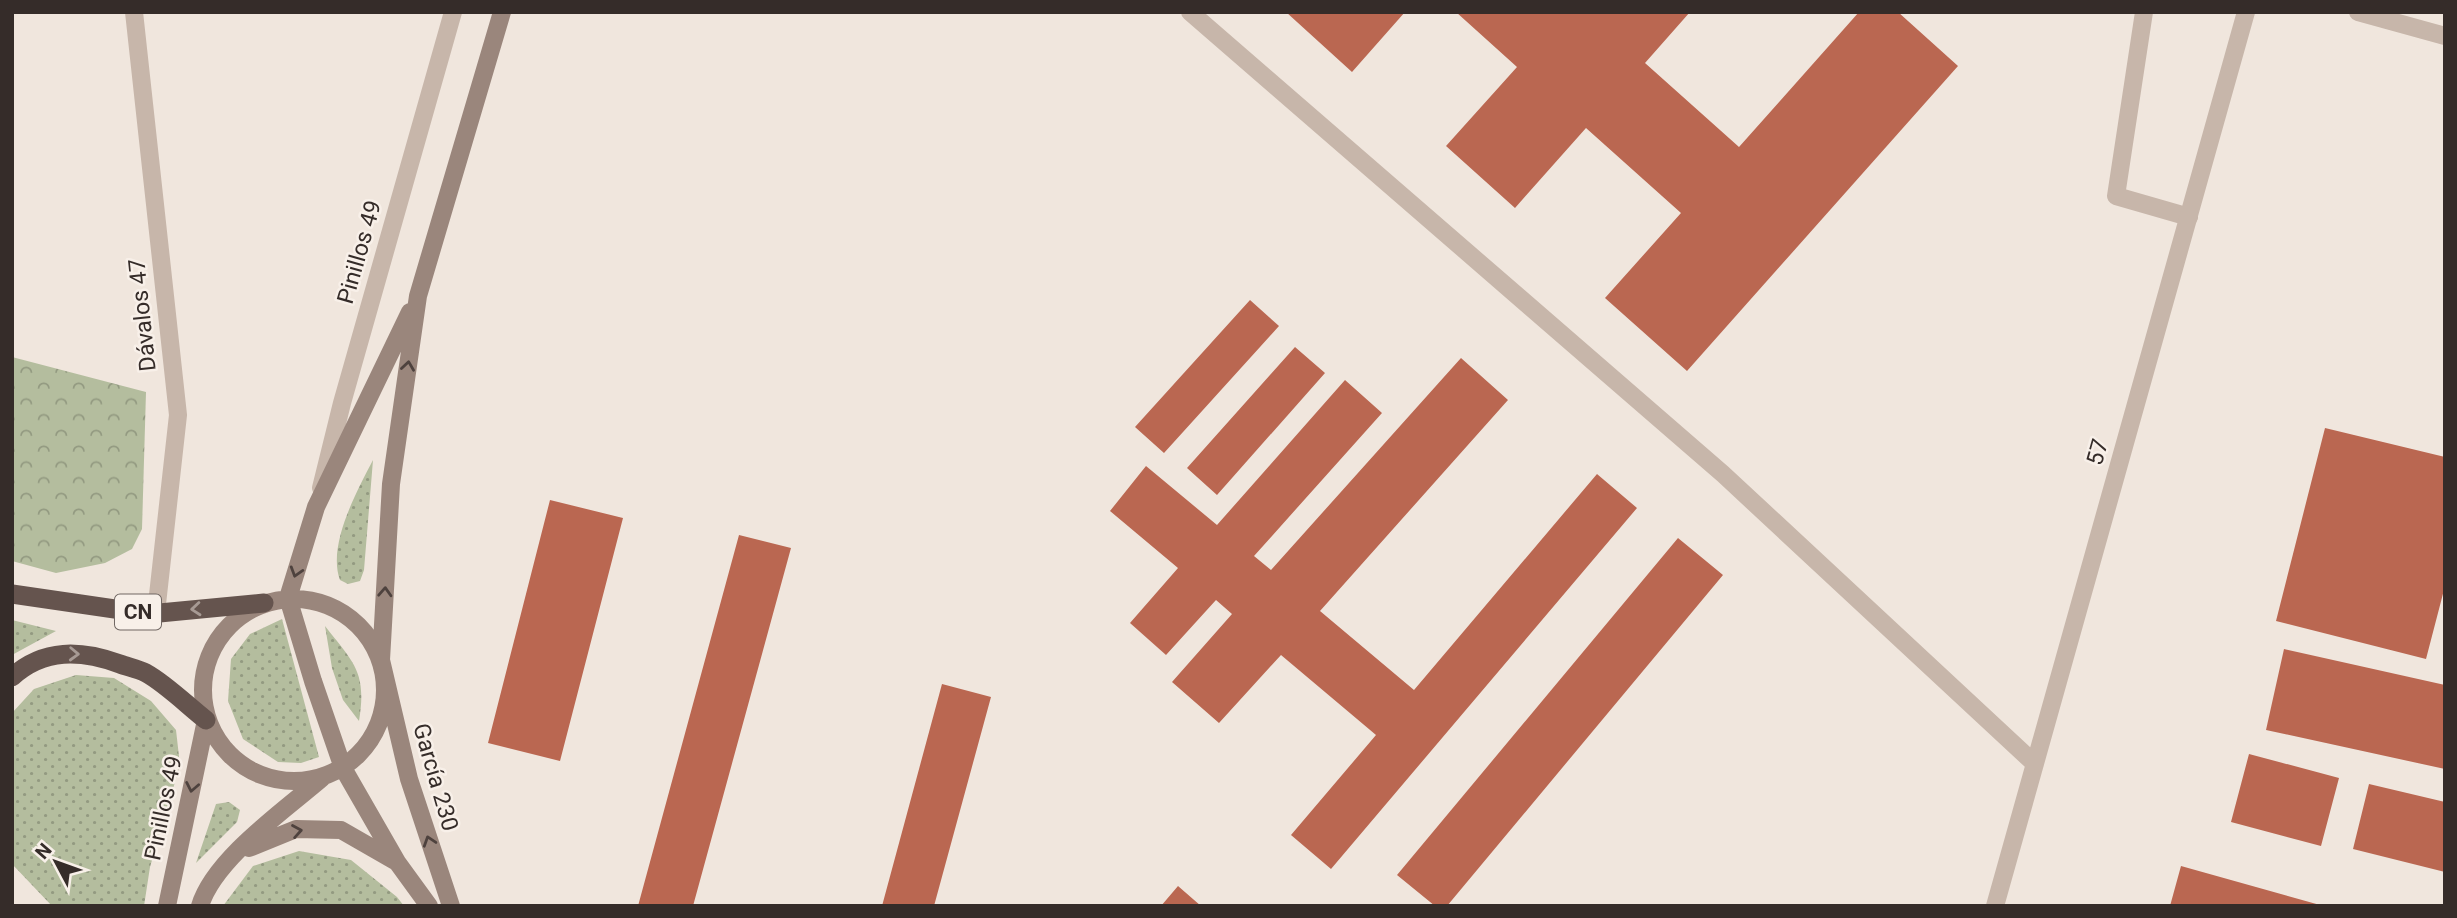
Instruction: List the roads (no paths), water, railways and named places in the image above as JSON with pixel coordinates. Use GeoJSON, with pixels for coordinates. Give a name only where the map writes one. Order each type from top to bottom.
{"type":"FeatureCollection","features":[{"type":"Feature","properties":{"kind":"highway","name":"CN"},"geometry":{"type":"LineString","coordinates":[[12,594],[156,613],[264,603]]}},
{"type":"Feature","properties":{"kind":"highway"},"geometry":{"type":"LineString","coordinates":[[12,677],[21,669],[47,656],[72,653],[99,657],[145,673],[206,720]]}},
{"type":"Feature","properties":{"kind":"main road","name":"Pinillos 49"},"geometry":{"type":"LineString","coordinates":[[381,660],[391,484],[418,296],[502,12]]}},
{"type":"Feature","properties":{"kind":"main road","name":"Pinillos 49"},"geometry":{"type":"LineString","coordinates":[[288,598],[316,507],[418,296]]}},
{"type":"Feature","properties":{"kind":"main road"},"geometry":{"type":"LineString","coordinates":[[288,598],[343,768],[397,862],[429,906]]}},
{"type":"Feature","properties":{"kind":"main road"},"geometry":{"type":"LineString","coordinates":[[200,906],[203,896],[233,855],[324,777],[343,768],[366,747],[381,720],[386,690],[381,660],[367,634],[345,613],[318,601],[288,598],[264,603],[239,616],[219,637],[206,664],[202,692],[206,720],[220,746],[241,766],[267,779],[295,782],[324,777]]}},
{"type":"Feature","properties":{"kind":"main road","name":"García 230"},"geometry":{"type":"LineString","coordinates":[[381,660],[409,779],[451,906]]}},
{"type":"Feature","properties":{"kind":"main road","name":"Pinillos 49"},"geometry":{"type":"LineString","coordinates":[[167,906],[206,720]]}},
{"type":"Feature","properties":{"kind":"main road"},"geometry":{"type":"LineString","coordinates":[[233,855],[296,829],[341,830],[397,862]]}},
{"type":"Feature","properties":{"kind":"street","name":"Dávalos 47"},"geometry":{"type":"LineString","coordinates":[[134,12],[178,415],[156,613]]}},
{"type":"Feature","properties":{"kind":"street","name":"Pinillos 49"},"geometry":{"type":"LineString","coordinates":[[316,507],[341,403],[453,12]]}},
{"type":"Feature","properties":{"kind":"street"},"geometry":{"type":"LineString","coordinates":[[1190,12],[1723,474],[2035,764]]}},
{"type":"Feature","properties":{"kind":"street"},"geometry":{"type":"LineString","coordinates":[[2144,12],[2116,196],[2189,217]]}},
{"type":"Feature","properties":{"kind":"street","name":"57"},"geometry":{"type":"LineString","coordinates":[[1995,906],[2246,12]]}},
{"type":"Feature","properties":{"kind":"street"},"geometry":{"type":"LineString","coordinates":[[2358,12],[2445,36]]}}]}
